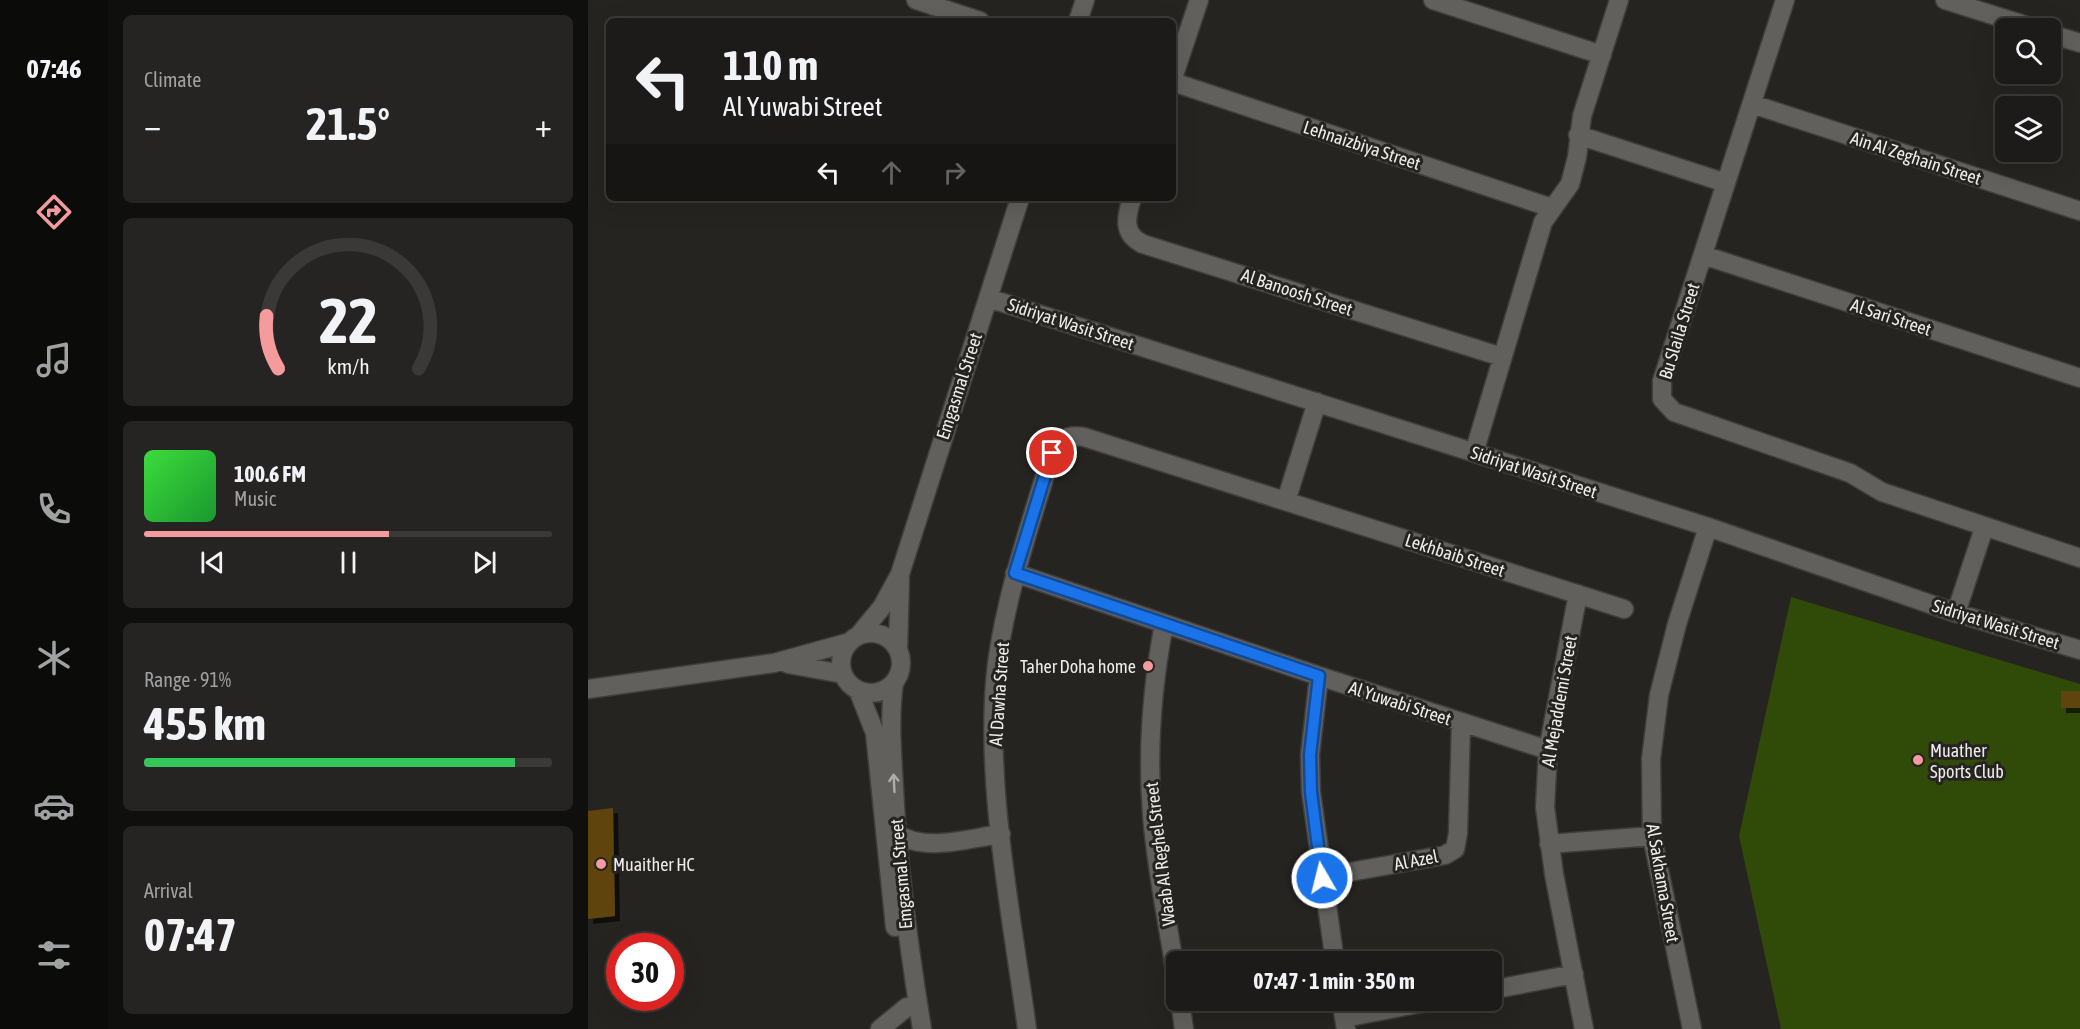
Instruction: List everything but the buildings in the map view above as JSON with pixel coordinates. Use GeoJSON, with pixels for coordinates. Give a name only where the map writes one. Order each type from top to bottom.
{"type":"FeatureCollection","features":[{"type":"Feature","properties":{"kind":"street"},"geometry":{"type":"LineString","coordinates":[[916,0],[971,18]]}},
{"type":"Feature","properties":{"kind":"street"},"geometry":{"type":"LineString","coordinates":[[1079,18],[1085,0]]}},
{"type":"Feature","properties":{"kind":"street"},"geometry":{"type":"LineString","coordinates":[[1176,71],[1199,0]]}},
{"type":"Feature","properties":{"kind":"street"},"geometry":{"type":"LineString","coordinates":[[1433,0],[1602,55]]}},
{"type":"Feature","properties":{"kind":"street"},"geometry":{"type":"LineString","coordinates":[[1474,453],[1544,222],[1552,208],[1565,195],[1570,184],[1577,157],[1578,135],[1619,0]]}},
{"type":"Feature","properties":{"kind":"street","name":"Bu Slaila Street"},"geometry":{"type":"LineString","coordinates":[[1785,0],[1662,381],[1662,399],[1674,412],[1850,473],[1881,492],[2080,558]]}},
{"type":"Feature","properties":{"kind":"street"},"geometry":{"type":"LineString","coordinates":[[1945,0],[2002,18]]}},
{"type":"Feature","properties":{"kind":"street"},"geometry":{"type":"LineString","coordinates":[[2061,37],[2080,43]]}},
{"type":"Feature","properties":{"kind":"street","name":"Lehnaizbiya Street"},"geometry":{"type":"LineString","coordinates":[[1176,81],[1552,208]]}},
{"type":"Feature","properties":{"kind":"street","name":"Ain Al Zeghain Street"},"geometry":{"type":"LineString","coordinates":[[1752,104],[2080,211]]}},
{"type":"Feature","properties":{"kind":"street"},"geometry":{"type":"LineString","coordinates":[[1578,135],[1726,183]]}},
{"type":"Feature","properties":{"kind":"street","name":"Emgasmal Street"},"geometry":{"type":"LineString","coordinates":[[854,639],[882,607],[900,574],[1019,201]]}},
{"type":"Feature","properties":{"kind":"street","name":"Al Banoosh Street"},"geometry":{"type":"LineString","coordinates":[[1131,201],[1126,225],[1132,236],[1143,244],[1502,357]]}},
{"type":"Feature","properties":{"kind":"street","name":"Al Sari Street"},"geometry":{"type":"LineString","coordinates":[[1703,255],[2080,378]]}},
{"type":"Feature","properties":{"kind":"street","name":"Sidriyat Wasit Street"},"geometry":{"type":"LineString","coordinates":[[988,298],[1708,527],[1956,613],[2080,650]]}},
{"type":"Feature","properties":{"kind":"street"},"geometry":{"type":"LineString","coordinates":[[1286,501],[1317,402]]}},
{"type":"Feature","properties":{"kind":"street","name":"Lekhbaib Street"},"geometry":{"type":"LineString","coordinates":[[1052,453],[1056,446],[1068,436],[1084,437],[1624,609]]}},
{"type":"Feature","properties":{"kind":"street","name":"Al Dawha Street"},"geometry":{"type":"LineString","coordinates":[[1027,1029],[1001,834],[994,723],[997,664],[1015,573],[1052,453]]}},
{"type":"Feature","properties":{"kind":"street","name":"Al Sakhama Street"},"geometry":{"type":"LineString","coordinates":[[1692,1029],[1652,836],[1652,759],[1659,695],[1677,624],[1708,527]]}},
{"type":"Feature","properties":{"kind":"street"},"geometry":{"type":"LineString","coordinates":[[1956,613],[1984,528]]}},
{"type":"Feature","properties":{"kind":"street","name":"Al Yuwabi Street"},"geometry":{"type":"LineString","coordinates":[[1015,573],[1319,676],[1548,750]]}},
{"type":"Feature","properties":{"kind":"street","name":"Emgasmal Street"},"geometry":{"type":"LineString","coordinates":[[898,650],[900,574]]}},
{"type":"Feature","properties":{"kind":"street","name":"Al Mejaddemi Street"},"geometry":{"type":"LineString","coordinates":[[1578,594],[1548,750],[1545,807],[1549,844],[1584,1029]]}},
{"type":"Feature","properties":{"kind":"street","name":"Waab Al Reghel Street"},"geometry":{"type":"LineString","coordinates":[[1164,624],[1154,675],[1150,727],[1152,814],[1172,951]]}},
{"type":"Feature","properties":{"kind":"street"},"geometry":{"type":"LineString","coordinates":[[588,689],[774,663],[870,633],[882,635],[892,641],[901,661],[900,672],[894,682],[878,693],[858,690],[843,674],[798,664],[774,663]]}},
{"type":"Feature","properties":{"kind":"street"},"geometry":{"type":"LineString","coordinates":[[843,674],[843,651],[854,639]]}},
{"type":"Feature","properties":{"kind":"street"},"geometry":{"type":"LineString","coordinates":[[1319,676],[1310,755],[1311,792],[1333,951]]}},
{"type":"Feature","properties":{"kind":"street","name":"Emgasmal Street"},"geometry":{"type":"LineString","coordinates":[[894,682],[890,714],[896,833],[908,944],[922,1029]]}},
{"type":"Feature","properties":{"kind":"street","name":"Emgasmal Street"},"geometry":{"type":"LineString","coordinates":[[858,690],[875,733],[890,897],[910,1029]]}},
{"type":"Feature","properties":{"kind":"street","name":"Al Azel"},"geometry":{"type":"LineString","coordinates":[[1322,878],[1445,855],[1455,849],[1458,833],[1461,723]]}},
{"type":"Feature","properties":{"kind":"street"},"geometry":{"type":"LineString","coordinates":[[896,833],[909,841],[924,844],[1001,834]]}},
{"type":"Feature","properties":{"kind":"street"},"geometry":{"type":"LineString","coordinates":[[1549,844],[1652,836]]}},
{"type":"Feature","properties":{"kind":"street"},"geometry":{"type":"LineString","coordinates":[[900,863],[910,851],[924,844]]}},
{"type":"Feature","properties":{"kind":"street"},"geometry":{"type":"LineString","coordinates":[[1502,988],[1574,974]]}},
{"type":"Feature","properties":{"kind":"street"},"geometry":{"type":"LineString","coordinates":[[880,1029],[906,1007]]}},
{"type":"Feature","properties":{"kind":"street"},"geometry":{"type":"LineString","coordinates":[[1181,1011],[1184,1029]]}},
{"type":"Feature","properties":{"kind":"street"},"geometry":{"type":"LineString","coordinates":[[1344,1016],[1373,1011]]}},
{"type":"Feature","properties":{"kind":"green space","name":"Muather Sports Club"},"geometry":{"type":"Polygon","coordinates":[[[1791,597],[2080,684],[2080,1029],[1781,1029],[1739,836],[1791,597]]]}},
{"type":"Feature","properties":{"kind":"place","name":"Taher Doha home"},"geometry":{"type":"Point","coordinates":[1148,666]}},
{"type":"Feature","properties":{"kind":"place","name":"Muather Sports Club"},"geometry":{"type":"Point","coordinates":[1918,760]}},
{"type":"Feature","properties":{"kind":"place","name":"Muaither HC"},"geometry":{"type":"Point","coordinates":[601,864]}},
{"type":"Feature","properties":{"kind":"route"},"geometry":{"type":"LineString","coordinates":[[1052,453],[1015,573],[1319,676],[1310,755],[1311,792],[1322,878]]}}]}
